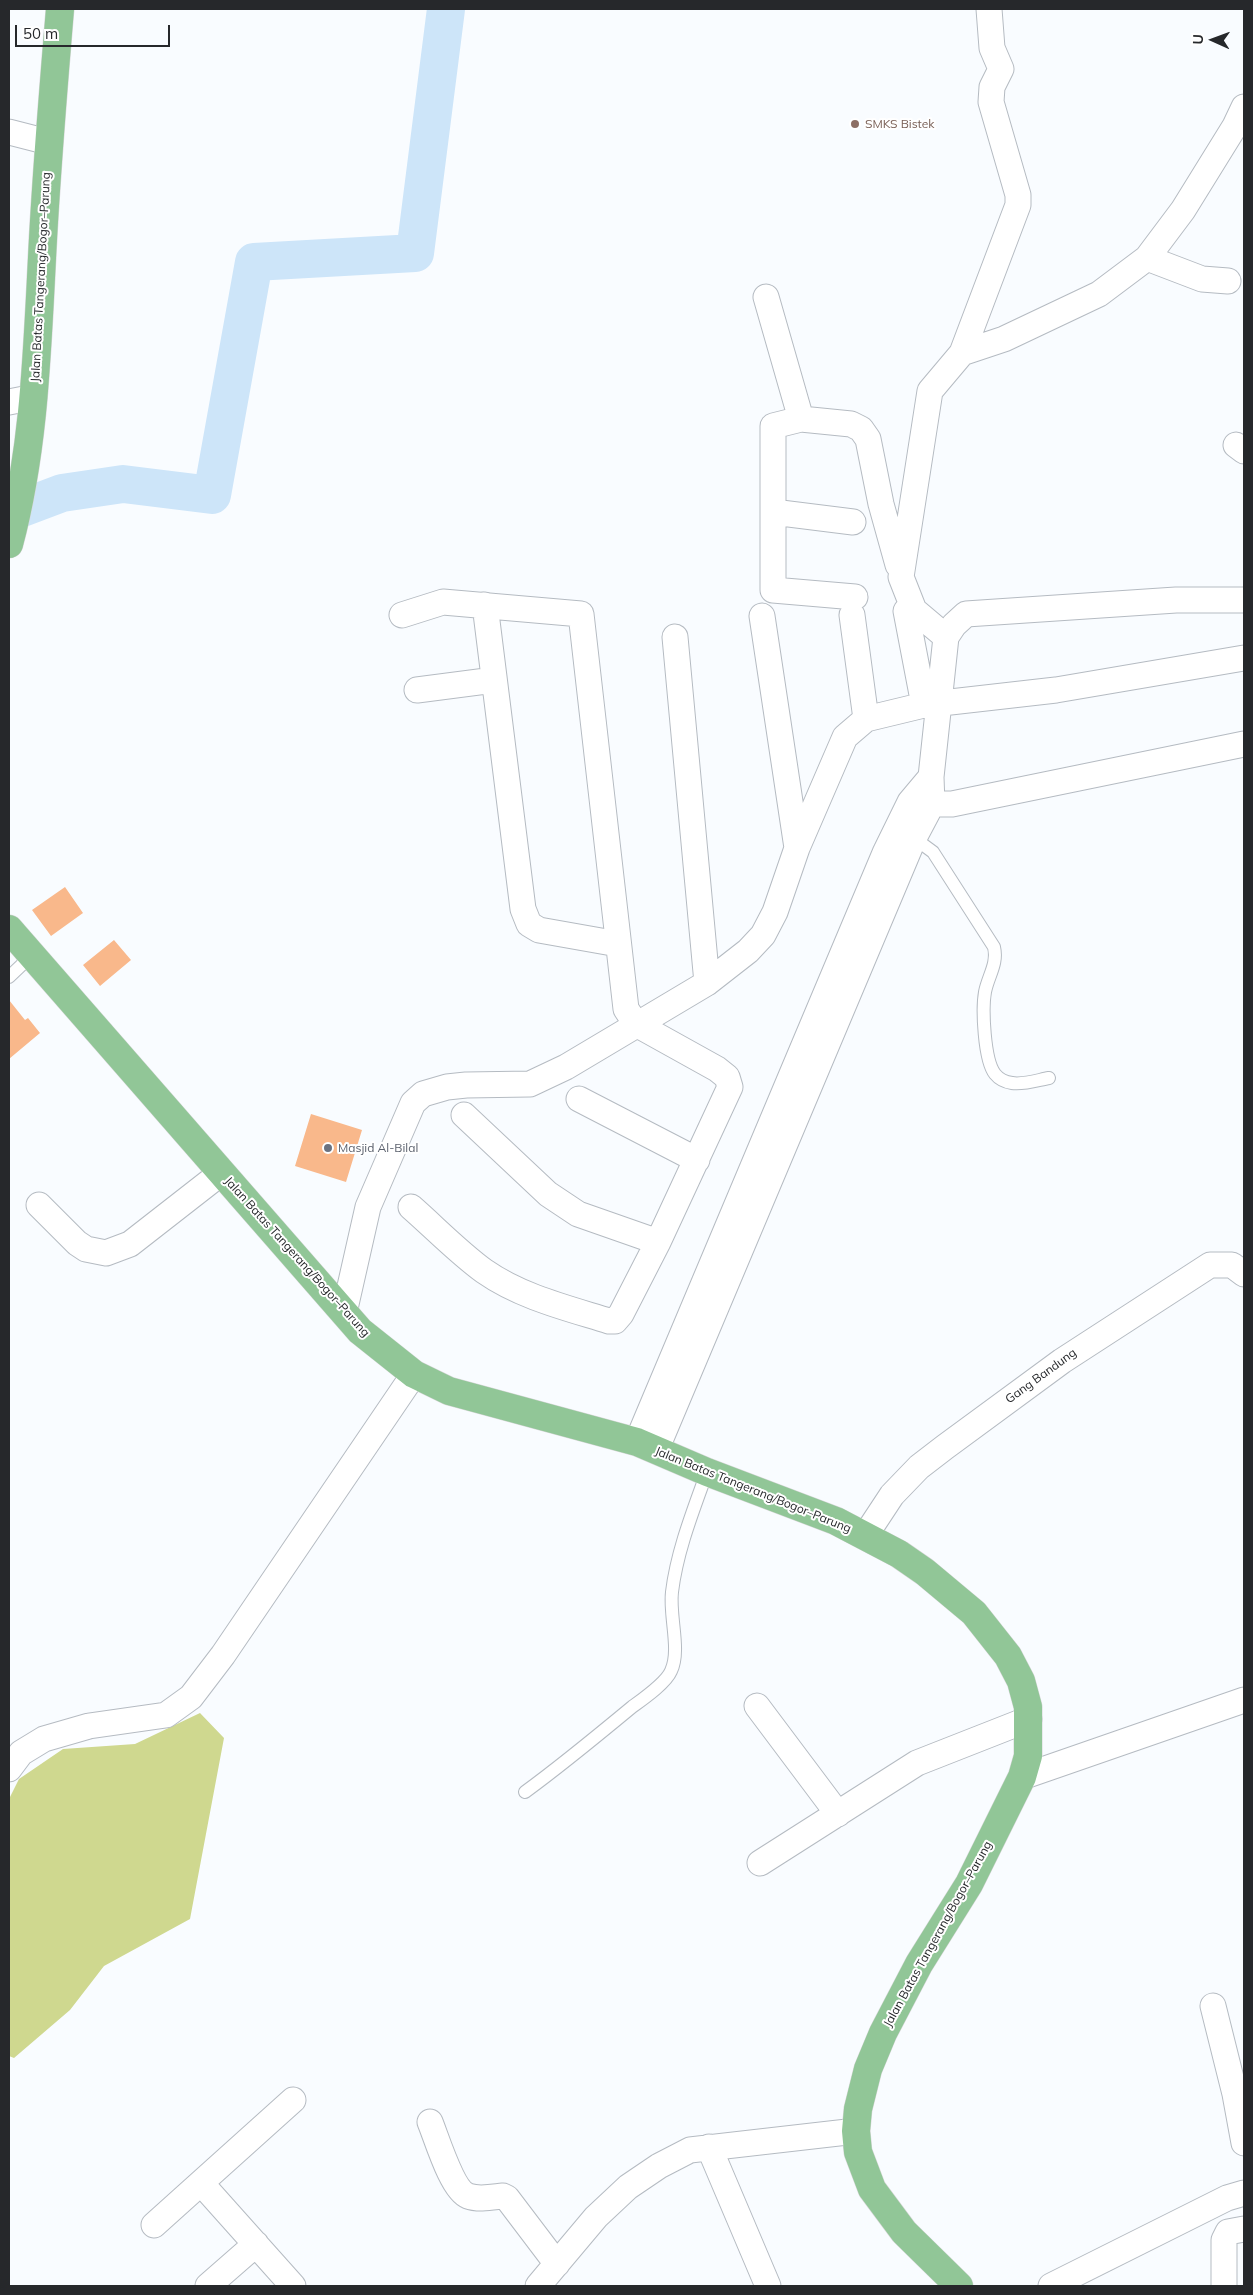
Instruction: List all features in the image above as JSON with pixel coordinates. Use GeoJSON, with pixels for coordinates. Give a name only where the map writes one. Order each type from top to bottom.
{"type":"FeatureCollection","features":[{"type":"Feature","properties":{"kind":"main road","name":"Jalan Batas Tangerang/Bogor–Parung"},"geometry":{"type":"LineString","coordinates":[[12,532],[22,400],[60,9]]}},
{"type":"Feature","properties":{"kind":"main road","name":"Jalan Batas Tangerang/Bogor–Parung"},"geometry":{"type":"LineString","coordinates":[[9,928],[31,956],[360,1331],[414,1374],[449,1391],[646,1446],[707,1472],[836,1521],[899,1554],[925,1572],[974,1613],[1008,1656],[1021,1681],[1028,1707],[1028,1756],[1022,1777],[969,1884],[919,1964],[883,2033],[868,2070],[858,2109],[856,2131],[858,2152],[872,2189],[904,2232],[959,2286]]}},
{"type":"Feature","properties":{"kind":"street"},"geometry":{"type":"LineString","coordinates":[[901,578],[930,390],[962,353],[1018,205],[1018,195],[991,102],[992,87],[1000,69],[992,48],[989,9]]}},
{"type":"Feature","properties":{"kind":"street"},"geometry":{"type":"LineString","coordinates":[[962,353],[1004,339],[1099,294],[1147,258],[1183,210],[1235,126],[1244,107]]}},
{"type":"Feature","properties":{"kind":"street"},"geometry":{"type":"LineString","coordinates":[[9,132],[48,142]]}},
{"type":"Feature","properties":{"kind":"street"},"geometry":{"type":"LineString","coordinates":[[1147,258],[1202,279],[1228,281]]}},
{"type":"Feature","properties":{"kind":"street"},"geometry":{"type":"LineString","coordinates":[[766,297],[801,419]]}},
{"type":"Feature","properties":{"kind":"street"},"geometry":{"type":"LineString","coordinates":[[866,719],[853,606],[773,590],[773,426],[801,419],[851,424],[861,429],[868,440],[901,578],[914,610],[946,637]]}},
{"type":"Feature","properties":{"kind":"street"},"geometry":{"type":"LineString","coordinates":[[773,512],[853,522]]}},
{"type":"Feature","properties":{"kind":"street"},"geometry":{"type":"LineString","coordinates":[[646,1446],[914,838],[932,804],[932,704],[942,664],[946,637],[954,625],[966,614],[1176,600],[1244,600]]}},
{"type":"Feature","properties":{"kind":"street"},"geometry":{"type":"LineString","coordinates":[[402,615],[443,602],[581,614],[626,1009],[636,1024],[717,1069],[727,1077],[730,1087],[658,1242],[621,1314],[615,1321],[609,1321],[550,1303],[516,1289],[492,1276],[411,1207]]}},
{"type":"Feature","properties":{"kind":"street"},"geometry":{"type":"LineString","coordinates":[[485,606],[523,909],[529,924],[539,930],[618,944]]}},
{"type":"Feature","properties":{"kind":"street"},"geometry":{"type":"LineString","coordinates":[[906,611],[932,704]]}},
{"type":"Feature","properties":{"kind":"street"},"geometry":{"type":"LineString","coordinates":[[762,616],[798,848]]}},
{"type":"Feature","properties":{"kind":"street"},"geometry":{"type":"LineString","coordinates":[[675,637],[707,983]]}},
{"type":"Feature","properties":{"kind":"street"},"geometry":{"type":"LineString","coordinates":[[344,1313],[368,1207],[414,1103],[423,1094],[447,1088],[466,1085],[530,1084],[566,1067],[707,983],[748,951],[763,935],[775,912],[798,848],[845,737],[866,719],[932,704],[1056,690],[1244,658]]}},
{"type":"Feature","properties":{"kind":"street"},"geometry":{"type":"LineString","coordinates":[[417,690],[494,680]]}},
{"type":"Feature","properties":{"kind":"street"},"geometry":{"type":"LineString","coordinates":[[932,804],[952,804],[1244,744]]}},
{"type":"Feature","properties":{"kind":"street"},"geometry":{"type":"LineString","coordinates":[[646,1446],[885,853],[910,802],[931,777]]}},
{"type":"Feature","properties":{"kind":"street"},"geometry":{"type":"LineString","coordinates":[[579,1099],[697,1160]]}},
{"type":"Feature","properties":{"kind":"street"},"geometry":{"type":"LineString","coordinates":[[464,1115],[548,1194],[578,1214],[658,1242]]}},
{"type":"Feature","properties":{"kind":"street"},"geometry":{"type":"LineString","coordinates":[[39,1205],[77,1243],[86,1249],[106,1252],[130,1244],[221,1172]]}},
{"type":"Feature","properties":{"kind":"street","name":"Gang Bandung"},"geometry":{"type":"LineString","coordinates":[[865,1536],[892,1495],[920,1467],[1062,1361],[1210,1265],[1232,1265],[1244,1274]]}},
{"type":"Feature","properties":{"kind":"street"},"geometry":{"type":"LineString","coordinates":[[9,1769],[22,1753],[44,1739],[89,1726],[166,1715],[191,1697],[218,1662],[414,1374]]}},
{"type":"Feature","properties":{"kind":"street"},"geometry":{"type":"LineString","coordinates":[[1022,1777],[1244,1700]]}},
{"type":"Feature","properties":{"kind":"street"},"geometry":{"type":"LineString","coordinates":[[757,1706],[838,1814]]}},
{"type":"Feature","properties":{"kind":"street"},"geometry":{"type":"LineString","coordinates":[[760,1863],[917,1763],[1029,1719]]}},
{"type":"Feature","properties":{"kind":"street"},"geometry":{"type":"LineString","coordinates":[[1213,2006],[1240,2093],[1244,2143]]}},
{"type":"Feature","properties":{"kind":"street"},"geometry":{"type":"LineString","coordinates":[[154,2225],[293,2100]]}},
{"type":"Feature","properties":{"kind":"street"},"geometry":{"type":"LineString","coordinates":[[430,2122],[458,2189],[468,2196],[475,2198],[503,2196],[507,2198],[557,2264]]}},
{"type":"Feature","properties":{"kind":"street"},"geometry":{"type":"LineString","coordinates":[[538,2286],[596,2217],[628,2187],[658,2166],[690,2150],[709,2146],[856,2131]]}},
{"type":"Feature","properties":{"kind":"street"},"geometry":{"type":"LineString","coordinates":[[709,2146],[768,2286]]}},
{"type":"Feature","properties":{"kind":"street"},"geometry":{"type":"LineString","coordinates":[[201,2183],[293,2286]]}},
{"type":"Feature","properties":{"kind":"street"},"geometry":{"type":"LineString","coordinates":[[1052,2286],[1227,2198],[1244,2193]]}},
{"type":"Feature","properties":{"kind":"street"},"geometry":{"type":"LineString","coordinates":[[1224,2286],[1224,2240],[1228,2232],[1244,2229]]}},
{"type":"Feature","properties":{"kind":"street"},"geometry":{"type":"LineString","coordinates":[[208,2286],[256,2244]]}},
{"type":"Feature","properties":{"kind":"lane"},"geometry":{"type":"LineString","coordinates":[[914,838],[933,852],[994,947],[994,963],[985,990],[983,1006],[990,1062],[994,1073],[1012,1084],[1049,1078]]}},
{"type":"Feature","properties":{"kind":"lane"},"geometry":{"type":"LineString","coordinates":[[9,977],[31,956]]}},
{"type":"Feature","properties":{"kind":"lane"},"geometry":{"type":"LineString","coordinates":[[525,1792],[565,1763],[654,1690],[671,1672],[675,1654],[672,1594],[675,1570],[685,1532],[707,1472]]}},
{"type":"Feature","properties":{"kind":"green space"},"geometry":{"type":"Polygon","coordinates":[[[200,1713],[224,1738],[190,1919],[104,1966],[70,2010],[14,2058],[9,2056],[9,1799],[19,1779],[63,1749],[135,1744],[200,1713]]]}},
{"type":"Feature","properties":{"kind":"building"},"geometry":{"type":"Polygon","coordinates":[[[65,887],[83,913],[51,936],[32,910],[65,887]]]}},
{"type":"Feature","properties":{"kind":"building"},"geometry":{"type":"Polygon","coordinates":[[[114,940],[131,960],[100,986],[83,965],[114,940]]]}},
{"type":"Feature","properties":{"kind":"building"},"geometry":{"type":"Polygon","coordinates":[[[9,1000],[25,1020],[28,1018],[40,1033],[9,1059],[9,1000]]]}},
{"type":"Feature","properties":{"kind":"building","name":"Masjid Al-Bilal"},"geometry":{"type":"Polygon","coordinates":[[[311,1114],[362,1130],[346,1182],[295,1166],[311,1114]]]}},
{"type":"Feature","properties":{"kind":"waterway"},"geometry":{"type":"LineString","coordinates":[[9,513],[62,493],[123,484],[212,495],[254,262],[415,253],[446,9]]}},
{"type":"Feature","properties":{"kind":"place","name":"SMKS Bistek"},"geometry":{"type":"Point","coordinates":[855,124]}},
{"type":"Feature","properties":{"kind":"place","name":"Masjid Al-Bilal"},"geometry":{"type":"Point","coordinates":[328,1148]}}]}
